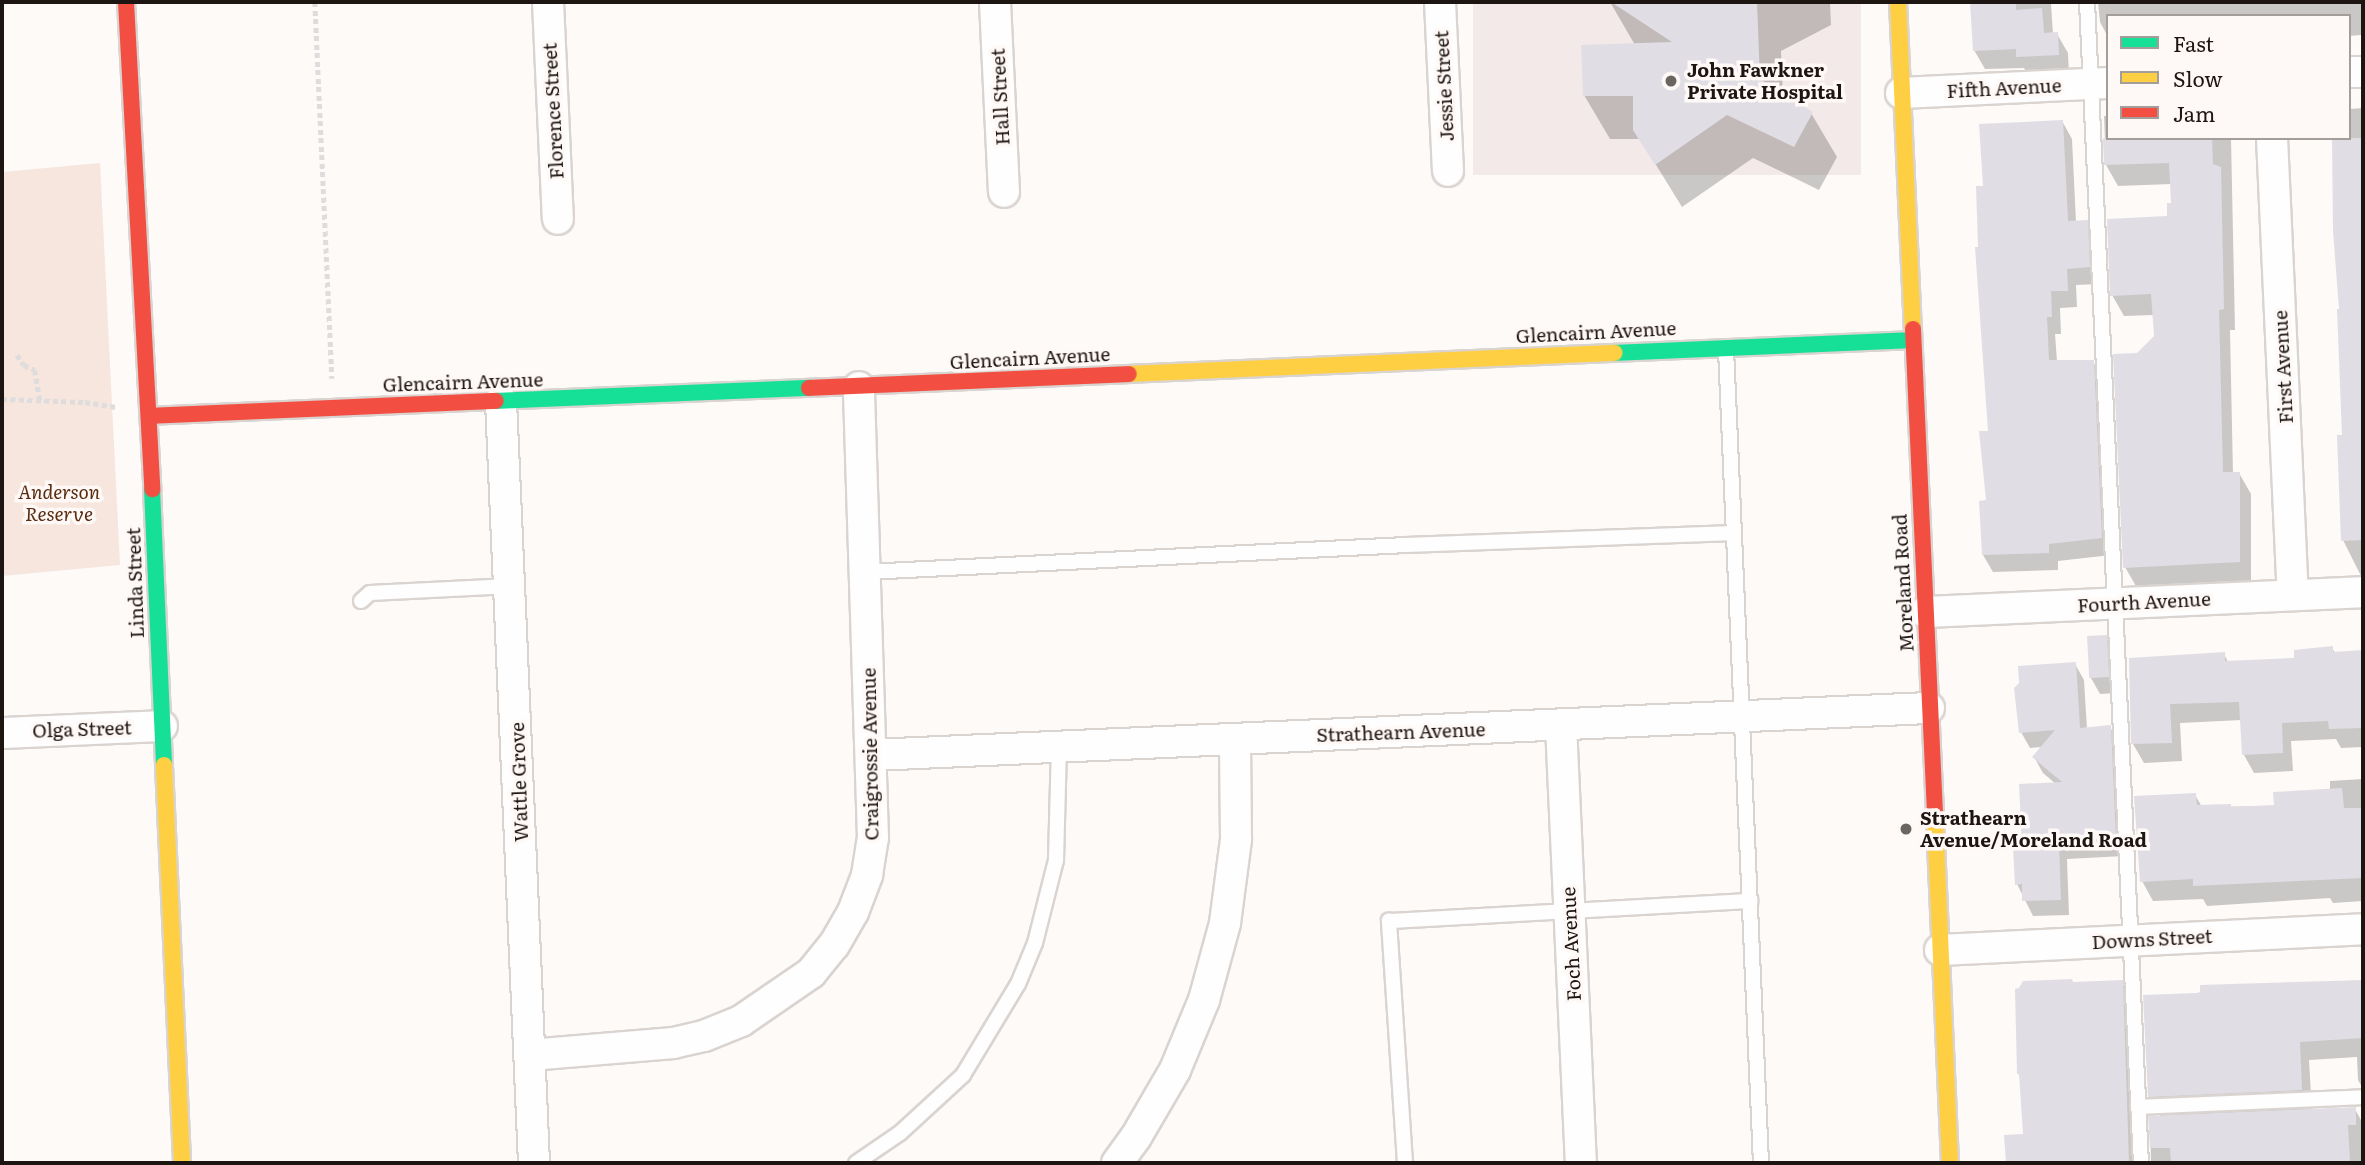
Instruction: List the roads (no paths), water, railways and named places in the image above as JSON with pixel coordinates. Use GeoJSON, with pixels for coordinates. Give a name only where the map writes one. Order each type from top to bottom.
{"type":"FeatureCollection","features":[{"type":"Feature","properties":{"kind":"street","name":"Linda Street"},"geometry":{"type":"LineString","coordinates":[[126,2],[149,416],[182,1163]]}},
{"type":"Feature","properties":{"kind":"street","name":"Florence Street"},"geometry":{"type":"LineString","coordinates":[[548,2],[558,219]]}},
{"type":"Feature","properties":{"kind":"street","name":"Hall Street"},"geometry":{"type":"LineString","coordinates":[[995,2],[1004,192]]}},
{"type":"Feature","properties":{"kind":"street","name":"Jessie Street"},"geometry":{"type":"LineString","coordinates":[[1440,2],[1448,171]]}},
{"type":"Feature","properties":{"kind":"street","name":"Moreland Road"},"geometry":{"type":"LineString","coordinates":[[1898,2],[1950,1163]]}},
{"type":"Feature","properties":{"kind":"street","name":"Fifth Avenue"},"geometry":{"type":"LineString","coordinates":[[1901,93],[2099,84]]}},
{"type":"Feature","properties":{"kind":"street","name":"First Avenue"},"geometry":{"type":"LineString","coordinates":[[2272,140],[2293,595]]}},
{"type":"Feature","properties":{"kind":"street","name":"Glencairn Avenue"},"geometry":{"type":"LineString","coordinates":[[149,416],[1912,340]]}},
{"type":"Feature","properties":{"kind":"street","name":"Craigrossie Avenue"},"geometry":{"type":"LineString","coordinates":[[530,1055],[673,1043],[704,1036],[740,1021],[811,973],[841,934],[853,912],[867,875],[873,838],[873,755],[859,387]]}},
{"type":"Feature","properties":{"kind":"street","name":"Wattle Grove"},"geometry":{"type":"LineString","coordinates":[[501,401],[534,1163]]}},
{"type":"Feature","properties":{"kind":"street","name":"Fourth Avenue"},"geometry":{"type":"LineString","coordinates":[[1925,612],[2363,592]]}},
{"type":"Feature","properties":{"kind":"street","name":"Strathearn Avenue"},"geometry":{"type":"LineString","coordinates":[[873,755],[1929,708]]}},
{"type":"Feature","properties":{"kind":"street","name":"Foch Avenue"},"geometry":{"type":"LineString","coordinates":[[1561,725],[1581,1163]]}},
{"type":"Feature","properties":{"kind":"street","name":"Olga Street"},"geometry":{"type":"LineString","coordinates":[[2,733],[163,726]]}},
{"type":"Feature","properties":{"kind":"street"},"geometry":{"type":"LineString","coordinates":[[1117,1163],[1136,1137],[1175,1070],[1204,1000],[1225,923],[1236,839],[1235,739]]}},
{"type":"Feature","properties":{"kind":"street","name":"Downs Street"},"geometry":{"type":"LineString","coordinates":[[1940,950],[2363,929]]}},
{"type":"Feature","properties":{"kind":"lane"},"geometry":{"type":"LineString","coordinates":[[2087,2],[2099,84],[2114,603],[2128,939],[2141,1163]]}},
{"type":"Feature","properties":{"kind":"lane"},"geometry":{"type":"LineString","coordinates":[[1726,348],[1761,1163]]}},
{"type":"Feature","properties":{"kind":"lane"},"geometry":{"type":"LineString","coordinates":[[866,572],[1406,545],[1734,533]]}},
{"type":"Feature","properties":{"kind":"lane"},"geometry":{"type":"LineString","coordinates":[[360,601],[370,593],[511,586]]}},
{"type":"Feature","properties":{"kind":"lane"},"geometry":{"type":"LineString","coordinates":[[856,1163],[918,1118],[963,1075],[1018,984],[1035,943],[1056,860],[1059,747]]}},
{"type":"Feature","properties":{"kind":"lane"},"geometry":{"type":"LineString","coordinates":[[1405,1163],[1389,921],[1750,901]]}},
{"type":"Feature","properties":{"kind":"lane"},"geometry":{"type":"LineString","coordinates":[[2138,1107],[2363,1097]]}},
{"type":"Feature","properties":{"kind":"place","name":"John Fawkner Private Hospital"},"geometry":{"type":"Point","coordinates":[1671,81]}},
{"type":"Feature","properties":{"kind":"place","name":"Strathearn Avenue/Moreland Road"},"geometry":{"type":"Point","coordinates":[1906,829]}},
{"type":"Feature","properties":{"kind":"park label","name":"Anderson Reserve"},"geometry":{"type":"Point","coordinates":[59,503]}}]}
